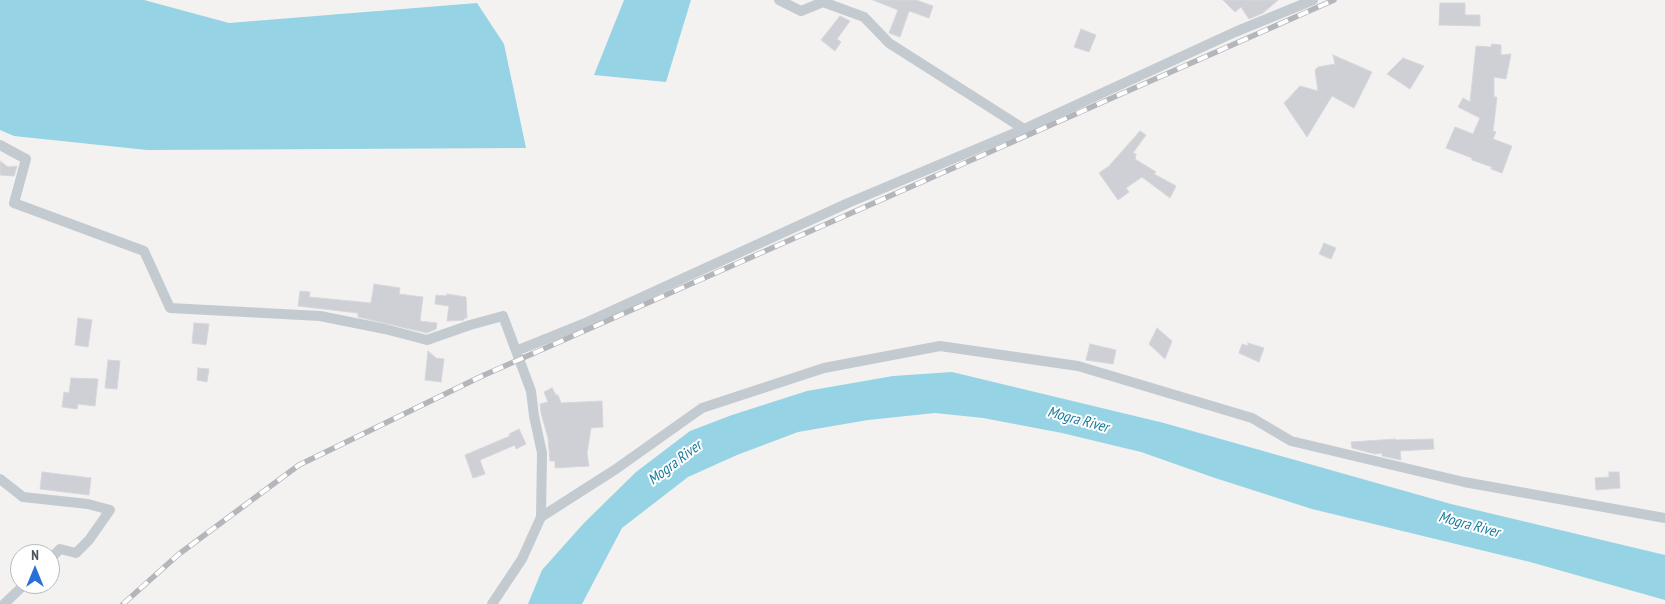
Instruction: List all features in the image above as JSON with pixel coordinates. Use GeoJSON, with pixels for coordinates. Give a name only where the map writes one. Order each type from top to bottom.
{"type":"FeatureCollection","features":[{"type":"Feature","properties":{"kind":"street"},"geometry":{"type":"LineString","coordinates":[[778,0],[801,11],[823,2],[864,17],[889,43],[1024,129]]}},
{"type":"Feature","properties":{"kind":"street"},"geometry":{"type":"LineString","coordinates":[[516,351],[583,324],[848,203],[1024,129],[1235,32],[1313,0]]}},
{"type":"Feature","properties":{"kind":"street"},"geometry":{"type":"LineString","coordinates":[[0,145],[26,159],[14,203],[144,251],[170,308],[320,316],[385,329],[427,340],[503,316],[531,391],[542,453],[541,517],[522,560],[492,604]]}},
{"type":"Feature","properties":{"kind":"street"},"geometry":{"type":"LineString","coordinates":[[541,517],[616,469],[702,408],[824,368],[940,346],[1078,366],[1252,418],[1291,441],[1464,482],[1665,518]]}},
{"type":"Feature","properties":{"kind":"street"},"geometry":{"type":"LineString","coordinates":[[0,480],[23,497],[88,504],[110,510],[89,540],[76,553],[60,549]]}},
{"type":"Feature","properties":{"kind":"street"},"geometry":{"type":"LineString","coordinates":[[4,604],[14,594]]}},
{"type":"Feature","properties":{"kind":"water"},"geometry":{"type":"Polygon","coordinates":[[[0,0],[144,0],[229,23],[477,3],[504,44],[526,148],[147,150],[14,136],[0,130],[0,0]]]}},
{"type":"Feature","properties":{"kind":"water"},"geometry":{"type":"Polygon","coordinates":[[[624,0],[691,0],[666,82],[594,75],[624,0]]]}},
{"type":"Feature","properties":{"kind":"water","name":"Mogra River"},"geometry":{"type":"Polygon","coordinates":[[[952,372],[1164,423],[1451,504],[1665,555],[1665,600],[1530,562],[1312,509],[1141,452],[1062,433],[983,418],[935,413],[868,420],[798,432],[737,455],[688,477],[622,528],[582,604],[528,604],[542,570],[584,523],[636,472],[690,431],[732,415],[807,391],[893,376],[952,372]]]}},
{"type":"Feature","properties":{"kind":"building"},"geometry":{"type":"Polygon","coordinates":[[[873,0],[916,0],[933,6],[929,18],[909,11],[900,37],[889,33],[898,10],[873,0]]]}},
{"type":"Feature","properties":{"kind":"building"},"geometry":{"type":"Polygon","coordinates":[[[1223,0],[1278,0],[1263,13],[1249,19],[1241,7],[1235,12],[1223,0]]]}},
{"type":"Feature","properties":{"kind":"building"},"geometry":{"type":"Polygon","coordinates":[[[1440,3],[1465,3],[1465,15],[1480,15],[1480,26],[1439,25],[1440,3]]]}},
{"type":"Feature","properties":{"kind":"building"},"geometry":{"type":"Polygon","coordinates":[[[840,16],[850,21],[837,39],[841,42],[835,51],[821,40],[840,16]]]}},
{"type":"Feature","properties":{"kind":"building"},"geometry":{"type":"Polygon","coordinates":[[[1081,29],[1096,35],[1089,52],[1074,47],[1081,29]]]}},
{"type":"Feature","properties":{"kind":"building"},"geometry":{"type":"Polygon","coordinates":[[[1492,44],[1501,45],[1501,55],[1511,54],[1506,79],[1494,77],[1494,97],[1497,97],[1493,131],[1496,132],[1493,139],[1512,146],[1502,173],[1446,148],[1455,127],[1473,134],[1480,118],[1458,107],[1463,98],[1470,102],[1476,46],[1491,47],[1492,44]]]}},
{"type":"Feature","properties":{"kind":"building"},"geometry":{"type":"Polygon","coordinates":[[[1333,55],[1372,72],[1354,108],[1332,96],[1307,137],[1284,103],[1300,86],[1318,91],[1315,70],[1318,67],[1335,64],[1333,55]]]}},
{"type":"Feature","properties":{"kind":"building"},"geometry":{"type":"Polygon","coordinates":[[[1403,58],[1424,66],[1410,89],[1387,74],[1403,58]]]}},
{"type":"Feature","properties":{"kind":"building"},"geometry":{"type":"Polygon","coordinates":[[[1140,131],[1146,135],[1133,153],[1136,154],[1135,159],[1156,172],[1154,174],[1176,186],[1170,198],[1142,177],[1126,188],[1129,192],[1118,200],[1099,173],[1109,166],[1140,131]]]}},
{"type":"Feature","properties":{"kind":"building"},"geometry":{"type":"Polygon","coordinates":[[[0,161],[8,167],[17,166],[14,176],[0,175],[0,161]]]}},
{"type":"Feature","properties":{"kind":"building"},"geometry":{"type":"Polygon","coordinates":[[[1324,243],[1336,248],[1331,259],[1319,254],[1324,243]]]}},
{"type":"Feature","properties":{"kind":"building"},"geometry":{"type":"Polygon","coordinates":[[[374,284],[400,288],[399,294],[423,297],[420,321],[437,323],[436,329],[427,333],[358,317],[358,313],[298,306],[300,291],[310,292],[309,297],[371,303],[374,284]]]}},
{"type":"Feature","properties":{"kind":"building"},"geometry":{"type":"Polygon","coordinates":[[[447,294],[466,297],[467,318],[464,318],[464,320],[447,321],[449,306],[435,304],[436,295],[447,296],[447,294]]]}},
{"type":"Feature","properties":{"kind":"building"},"geometry":{"type":"Polygon","coordinates":[[[78,318],[92,320],[88,347],[75,345],[78,318]]]}},
{"type":"Feature","properties":{"kind":"building"},"geometry":{"type":"Polygon","coordinates":[[[194,323],[209,324],[206,345],[192,343],[194,323]]]}},
{"type":"Feature","properties":{"kind":"building"},"geometry":{"type":"Polygon","coordinates":[[[1157,328],[1172,341],[1165,359],[1149,344],[1157,328]]]}},
{"type":"Feature","properties":{"kind":"building"},"geometry":{"type":"Polygon","coordinates":[[[1248,343],[1264,348],[1259,362],[1239,353],[1242,344],[1248,346],[1248,343]]]}},
{"type":"Feature","properties":{"kind":"building"},"geometry":{"type":"Polygon","coordinates":[[[1090,344],[1116,350],[1113,364],[1086,360],[1090,344]]]}},
{"type":"Feature","properties":{"kind":"building"},"geometry":{"type":"Polygon","coordinates":[[[428,351],[436,358],[444,359],[441,382],[425,380],[428,351]]]}},
{"type":"Feature","properties":{"kind":"building"},"geometry":{"type":"Polygon","coordinates":[[[108,360],[120,361],[117,389],[105,388],[108,360]]]}},
{"type":"Feature","properties":{"kind":"building"},"geometry":{"type":"Polygon","coordinates":[[[198,368],[209,369],[207,382],[197,380],[198,368]]]}},
{"type":"Feature","properties":{"kind":"building"},"geometry":{"type":"Polygon","coordinates":[[[71,378],[98,379],[95,406],[78,404],[77,409],[62,407],[64,392],[69,393],[71,378]]]}},
{"type":"Feature","properties":{"kind":"building"},"geometry":{"type":"Polygon","coordinates":[[[552,388],[556,395],[558,395],[561,403],[602,401],[603,427],[591,428],[587,453],[589,466],[555,468],[555,461],[550,461],[548,438],[540,404],[548,402],[544,392],[552,388]]]}},
{"type":"Feature","properties":{"kind":"building"},"geometry":{"type":"Polygon","coordinates":[[[519,429],[526,444],[516,449],[515,445],[480,460],[485,474],[473,478],[465,455],[510,436],[509,434],[519,429]]]}},
{"type":"Feature","properties":{"kind":"building"},"geometry":{"type":"Polygon","coordinates":[[[1433,439],[1434,449],[1400,451],[1401,460],[1382,456],[1382,453],[1375,454],[1352,448],[1351,442],[1433,439]]]}},
{"type":"Feature","properties":{"kind":"building"},"geometry":{"type":"Polygon","coordinates":[[[42,472],[91,478],[89,495],[40,489],[42,472]]]}},
{"type":"Feature","properties":{"kind":"building"},"geometry":{"type":"Polygon","coordinates":[[[1609,472],[1619,472],[1620,488],[1596,490],[1595,478],[1609,477],[1609,472]]]}},
{"type":"Feature","properties":{"kind":"railway"},"geometry":{"type":"LineString","coordinates":[[123,604],[179,554],[299,465],[482,376],[1334,0]]}}]}
